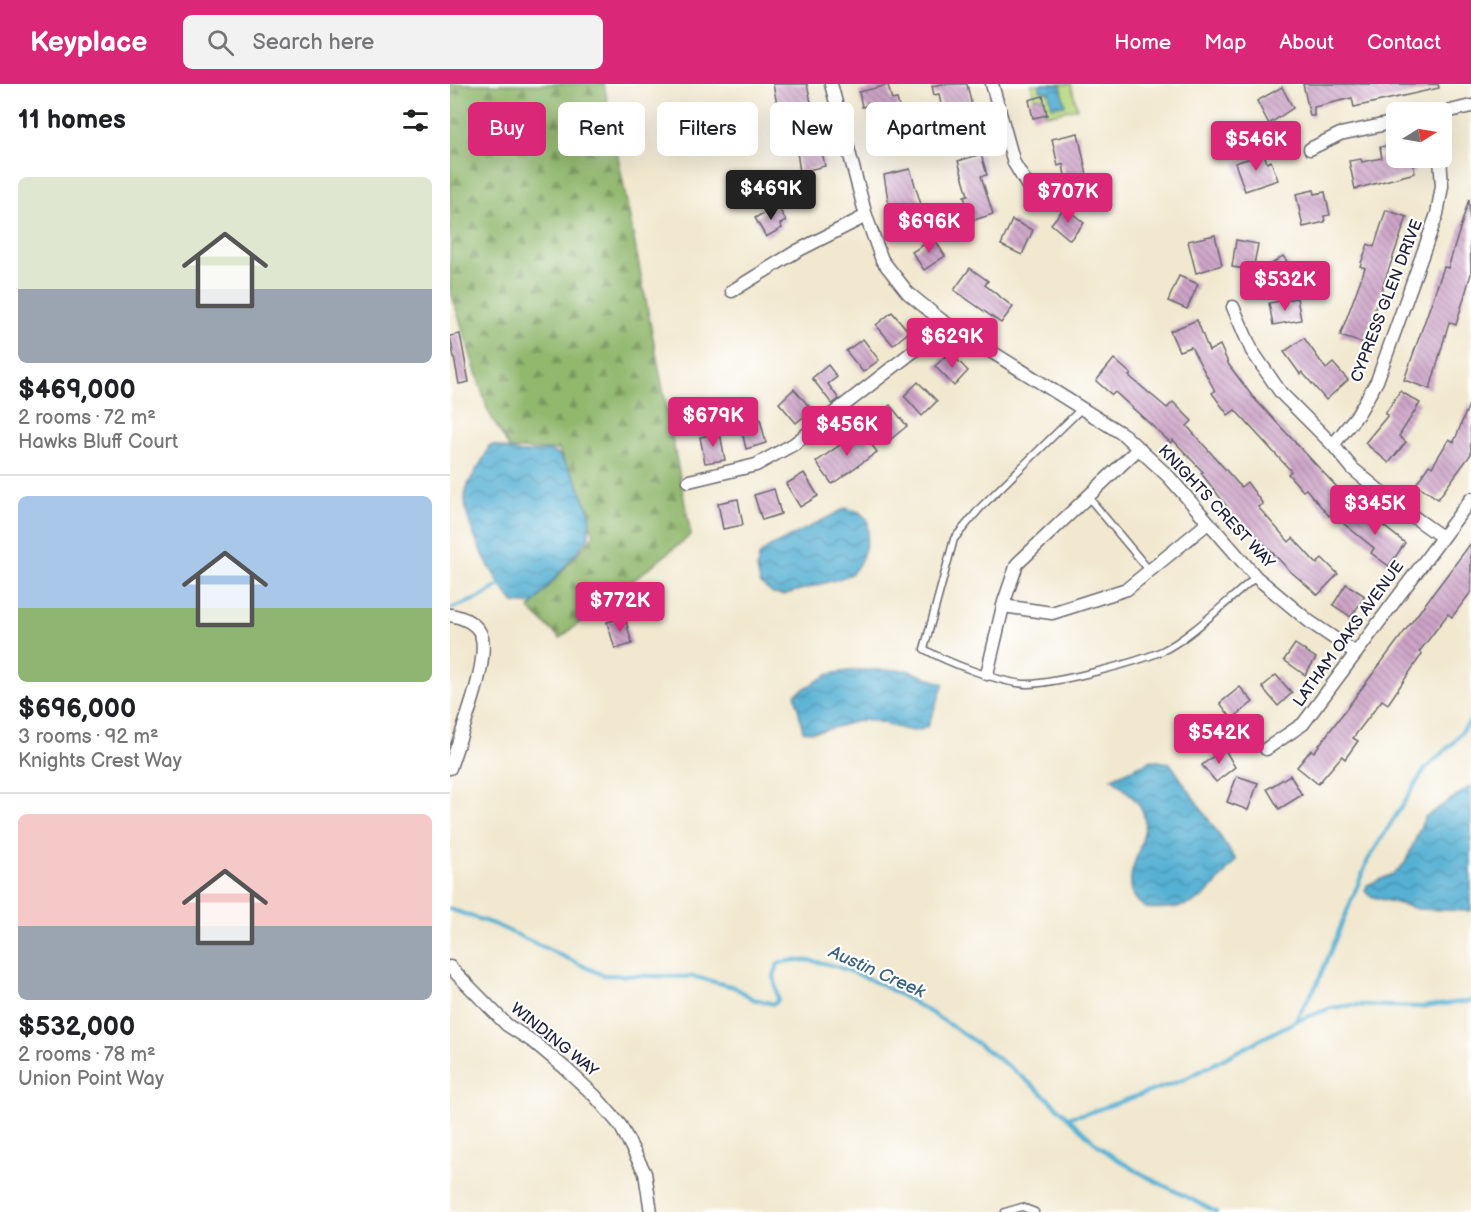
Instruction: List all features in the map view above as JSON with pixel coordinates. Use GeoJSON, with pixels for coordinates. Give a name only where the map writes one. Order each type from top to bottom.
{"type":"FeatureCollection","features":[{"type":"Feature","properties":{"kind":"street","name":"KNIGHTS CREST WAY"},"geometry":{"type":"LineString","coordinates":[[831,84],[866,216],[882,260],[908,292],[941,320],[1124,435],[1169,477],[1256,577],[1310,622],[1356,654]]}},
{"type":"Feature","properties":{"kind":"street"},"geometry":{"type":"LineString","coordinates":[[992,84],[1014,163],[1029,188]]}},
{"type":"Feature","properties":{"kind":"street"},"geometry":{"type":"LineString","coordinates":[[1452,111],[1471,106]]}},
{"type":"Feature","properties":{"kind":"street"},"geometry":{"type":"LineString","coordinates":[[1310,149],[1340,134],[1386,124]]}},
{"type":"Feature","properties":{"kind":"street","name":"CYPRESS GLEN DRIVE"},"geometry":{"type":"LineString","coordinates":[[1333,445],[1358,414],[1377,381],[1437,214],[1442,186],[1441,168]]}},
{"type":"Feature","properties":{"kind":"street"},"geometry":{"type":"LineString","coordinates":[[732,291],[796,251],[866,216]]}},
{"type":"Feature","properties":{"kind":"street"},"geometry":{"type":"LineString","coordinates":[[1233,307],[1252,351],[1281,393],[1333,445],[1353,469],[1393,502],[1442,537]]}},
{"type":"Feature","properties":{"kind":"street"},"geometry":{"type":"LineString","coordinates":[[689,481],[756,465],[794,444],[915,350],[941,320]]}},
{"type":"Feature","properties":{"kind":"street"},"geometry":{"type":"LineString","coordinates":[[987,674],[1003,606],[1017,564],[1139,448]]}},
{"type":"Feature","properties":{"kind":"street","name":"LATHAM OAKS AVENUE"},"geometry":{"type":"LineString","coordinates":[[1266,749],[1304,724],[1471,499]]}},
{"type":"Feature","properties":{"kind":"street"},"geometry":{"type":"LineString","coordinates":[[1003,606],[1052,612],[1127,589],[1208,523]]}},
{"type":"Feature","properties":{"kind":"street"},"geometry":{"type":"LineString","coordinates":[[450,615],[460,617],[475,626],[482,636],[479,675],[450,768]]}},
{"type":"Feature","properties":{"kind":"street","name":"WINDING WAY"},"geometry":{"type":"LineString","coordinates":[[450,967],[507,1025],[535,1043],[565,1068],[595,1096],[620,1125],[645,1173],[651,1212]]}},
{"type":"Feature","properties":{"kind":"lane"},"geometry":{"type":"LineString","coordinates":[[1082,408],[963,526],[954,539],[946,558],[924,649],[940,658],[987,674],[1027,684],[1083,674],[1161,652],[1256,577]]}},
{"type":"Feature","properties":{"kind":"lane"},"geometry":{"type":"LineString","coordinates":[[1089,498],[1149,570]]}},
{"type":"Feature","properties":{"kind":"lane"},"geometry":{"type":"LineString","coordinates":[[1005,1212],[1022,1208],[1035,1212]]}},
{"type":"Feature","properties":{"kind":"green space"},"geometry":{"type":"Polygon","coordinates":[[[450,84],[604,84],[607,102],[558,102],[558,156],[618,156],[691,535],[560,638],[529,609],[594,535],[559,450],[510,449],[488,411],[450,289],[450,84]]]}},
{"type":"Feature","properties":{"kind":"green space"},"geometry":{"type":"Polygon","coordinates":[[[1031,84],[1071,84],[1077,108],[1047,115],[1043,97],[1034,98],[1031,84]]]}},
{"type":"Feature","properties":{"kind":"water"},"geometry":{"type":"Polygon","coordinates":[[[1040,84],[1061,85],[1065,105],[1052,107],[1049,92],[1040,90],[1040,84]]]}},
{"type":"Feature","properties":{"kind":"water"},"geometry":{"type":"Polygon","coordinates":[[[494,445],[521,453],[547,451],[558,454],[575,477],[590,514],[589,537],[533,605],[514,603],[506,594],[481,550],[468,517],[465,503],[468,485],[489,446],[494,445]]]}},
{"type":"Feature","properties":{"kind":"water"},"geometry":{"type":"Polygon","coordinates":[[[846,508],[859,512],[868,520],[865,549],[856,569],[851,574],[783,595],[773,594],[760,583],[757,568],[759,556],[768,548],[846,508]]]}},
{"type":"Feature","properties":{"kind":"water"},"geometry":{"type":"Polygon","coordinates":[[[855,670],[907,670],[944,684],[928,726],[915,731],[869,720],[820,731],[803,731],[795,694],[829,674],[855,670]]]}},
{"type":"Feature","properties":{"kind":"water"},"geometry":{"type":"Polygon","coordinates":[[[1152,760],[1170,763],[1236,860],[1199,900],[1178,908],[1145,908],[1136,900],[1131,884],[1132,873],[1145,829],[1145,818],[1135,800],[1112,778],[1152,760]]]}},
{"type":"Feature","properties":{"kind":"water"},"geometry":{"type":"Polygon","coordinates":[[[1471,786],[1471,911],[1418,909],[1370,896],[1365,891],[1367,885],[1393,874],[1405,863],[1425,817],[1471,786]]]}},
{"type":"Feature","properties":{"kind":"building"},"geometry":{"type":"Polygon","coordinates":[[[773,84],[807,84],[811,102],[777,102],[773,84]]]}},
{"type":"Feature","properties":{"kind":"building"},"geometry":{"type":"Polygon","coordinates":[[[967,84],[971,102],[940,102],[939,94],[934,95],[932,86],[967,84]]]}},
{"type":"Feature","properties":{"kind":"building"},"geometry":{"type":"Polygon","coordinates":[[[1303,84],[1438,84],[1439,88],[1354,107],[1352,98],[1314,107],[1314,116],[1310,116],[1303,84]]]}},
{"type":"Feature","properties":{"kind":"building"},"geometry":{"type":"Polygon","coordinates":[[[888,85],[892,100],[897,99],[898,102],[866,102],[866,106],[862,107],[859,92],[888,85]]]}},
{"type":"Feature","properties":{"kind":"building"},"geometry":{"type":"Polygon","coordinates":[[[1282,87],[1293,108],[1269,124],[1257,101],[1282,87]]]}},
{"type":"Feature","properties":{"kind":"building"},"geometry":{"type":"Polygon","coordinates":[[[1043,96],[1047,115],[1033,118],[1029,100],[1043,96]]]}},
{"type":"Feature","properties":{"kind":"building"},"geometry":{"type":"Polygon","coordinates":[[[1078,133],[1091,194],[1069,198],[1063,164],[1058,166],[1052,139],[1078,133]]]}},
{"type":"Feature","properties":{"kind":"building"},"geometry":{"type":"Polygon","coordinates":[[[1386,146],[1386,168],[1414,168],[1415,173],[1355,189],[1349,161],[1361,159],[1362,162],[1382,158],[1380,147],[1386,146]]]}},
{"type":"Feature","properties":{"kind":"building"},"geometry":{"type":"Polygon","coordinates":[[[1264,154],[1267,163],[1271,161],[1278,180],[1245,191],[1235,163],[1264,154]]]}},
{"type":"Feature","properties":{"kind":"building"},"geometry":{"type":"Polygon","coordinates":[[[798,156],[823,156],[825,166],[800,172],[798,156]]]}},
{"type":"Feature","properties":{"kind":"building"},"geometry":{"type":"Polygon","coordinates":[[[982,156],[987,175],[981,176],[993,214],[971,221],[964,196],[968,195],[958,161],[982,156]]]}},
{"type":"Feature","properties":{"kind":"building"},"geometry":{"type":"Polygon","coordinates":[[[910,169],[928,227],[899,237],[890,212],[884,175],[910,169]]]}},
{"type":"Feature","properties":{"kind":"building"},"geometry":{"type":"Polygon","coordinates":[[[1314,190],[1315,194],[1325,192],[1330,215],[1324,216],[1325,222],[1303,227],[1296,194],[1314,190]]]}},
{"type":"Feature","properties":{"kind":"building"},"geometry":{"type":"Polygon","coordinates":[[[1469,199],[1471,274],[1456,325],[1449,322],[1430,389],[1404,380],[1444,267],[1448,268],[1469,199]]]}},
{"type":"Feature","properties":{"kind":"building"},"geometry":{"type":"Polygon","coordinates":[[[777,205],[786,221],[780,224],[782,228],[766,237],[755,218],[777,205]]]}},
{"type":"Feature","properties":{"kind":"building"},"geometry":{"type":"Polygon","coordinates":[[[1065,207],[1084,223],[1070,240],[1051,224],[1065,207]]]}},
{"type":"Feature","properties":{"kind":"building"},"geometry":{"type":"Polygon","coordinates":[[[1386,210],[1407,217],[1363,343],[1340,336],[1365,268],[1360,266],[1368,244],[1374,247],[1386,210]]]}},
{"type":"Feature","properties":{"kind":"building"},"geometry":{"type":"Polygon","coordinates":[[[1012,220],[1033,230],[1022,255],[1001,245],[1012,220]]]}},
{"type":"Feature","properties":{"kind":"building"},"geometry":{"type":"Polygon","coordinates":[[[1215,235],[1222,265],[1196,273],[1188,241],[1215,235]]]}},
{"type":"Feature","properties":{"kind":"building"},"geometry":{"type":"Polygon","coordinates":[[[934,238],[945,256],[924,270],[912,252],[934,238]]]}},
{"type":"Feature","properties":{"kind":"building"},"geometry":{"type":"Polygon","coordinates":[[[1236,240],[1258,244],[1253,270],[1232,267],[1236,240]]]}},
{"type":"Feature","properties":{"kind":"building"},"geometry":{"type":"Polygon","coordinates":[[[1283,256],[1299,278],[1279,292],[1263,270],[1283,256]]]}},
{"type":"Feature","properties":{"kind":"building"},"geometry":{"type":"Polygon","coordinates":[[[970,268],[988,281],[985,285],[1013,307],[1001,323],[954,290],[970,268]]]}},
{"type":"Feature","properties":{"kind":"building"},"geometry":{"type":"Polygon","coordinates":[[[1179,276],[1198,284],[1187,309],[1168,301],[1179,276]]]}},
{"type":"Feature","properties":{"kind":"building"},"geometry":{"type":"Polygon","coordinates":[[[1297,298],[1301,320],[1273,325],[1269,303],[1297,298]]]}},
{"type":"Feature","properties":{"kind":"building"},"geometry":{"type":"Polygon","coordinates":[[[892,312],[909,332],[893,345],[876,325],[892,312]]]}},
{"type":"Feature","properties":{"kind":"building"},"geometry":{"type":"Polygon","coordinates":[[[1197,320],[1209,351],[1220,345],[1229,365],[1252,396],[1348,499],[1329,516],[1306,489],[1303,491],[1288,474],[1291,471],[1235,410],[1228,415],[1212,393],[1215,391],[1191,347],[1179,351],[1170,331],[1197,320]]]}},
{"type":"Feature","properties":{"kind":"building"},"geometry":{"type":"Polygon","coordinates":[[[460,334],[469,382],[459,384],[450,336],[460,334]]]}},
{"type":"Feature","properties":{"kind":"building"},"geometry":{"type":"Polygon","coordinates":[[[1304,338],[1326,369],[1333,363],[1348,380],[1326,400],[1302,372],[1300,374],[1284,352],[1304,338]]]}},
{"type":"Feature","properties":{"kind":"building"},"geometry":{"type":"Polygon","coordinates":[[[863,339],[879,360],[863,372],[846,351],[863,339]]]}},
{"type":"Feature","properties":{"kind":"building"},"geometry":{"type":"Polygon","coordinates":[[[950,352],[968,371],[954,386],[935,366],[950,352]]]}},
{"type":"Feature","properties":{"kind":"building"},"geometry":{"type":"Polygon","coordinates":[[[1114,359],[1131,374],[1129,376],[1167,408],[1173,402],[1192,421],[1187,426],[1241,487],[1247,482],[1263,504],[1258,507],[1289,542],[1293,538],[1317,564],[1322,558],[1338,574],[1318,595],[1290,571],[1241,520],[1239,522],[1201,473],[1203,472],[1173,440],[1171,443],[1115,392],[1112,395],[1096,381],[1114,359]]]}},
{"type":"Feature","properties":{"kind":"building"},"geometry":{"type":"Polygon","coordinates":[[[828,365],[837,377],[828,384],[839,399],[832,404],[812,378],[828,365]]]}},
{"type":"Feature","properties":{"kind":"building"},"geometry":{"type":"Polygon","coordinates":[[[918,382],[937,401],[922,416],[904,396],[918,382]]]}},
{"type":"Feature","properties":{"kind":"building"},"geometry":{"type":"Polygon","coordinates":[[[794,389],[812,410],[796,423],[779,403],[794,389]]]}},
{"type":"Feature","properties":{"kind":"building"},"geometry":{"type":"Polygon","coordinates":[[[1400,391],[1420,403],[1399,436],[1406,442],[1389,463],[1365,443],[1388,415],[1385,414],[1400,391]]]}},
{"type":"Feature","properties":{"kind":"building"},"geometry":{"type":"Polygon","coordinates":[[[1470,402],[1471,454],[1438,499],[1416,484],[1429,465],[1432,467],[1449,439],[1454,442],[1470,402]]]}},
{"type":"Feature","properties":{"kind":"building"},"geometry":{"type":"Polygon","coordinates":[[[890,405],[907,426],[891,439],[874,418],[890,405]]]}},
{"type":"Feature","properties":{"kind":"building"},"geometry":{"type":"Polygon","coordinates":[[[760,419],[766,443],[746,449],[740,423],[760,419]]]}},
{"type":"Feature","properties":{"kind":"building"},"geometry":{"type":"Polygon","coordinates":[[[861,430],[877,452],[832,484],[816,462],[861,430]]]}},
{"type":"Feature","properties":{"kind":"building"},"geometry":{"type":"Polygon","coordinates":[[[720,433],[725,460],[705,463],[700,437],[720,433]]]}},
{"type":"Feature","properties":{"kind":"building"},"geometry":{"type":"Polygon","coordinates":[[[804,473],[818,496],[800,507],[786,484],[804,473]]]}},
{"type":"Feature","properties":{"kind":"building"},"geometry":{"type":"Polygon","coordinates":[[[774,489],[781,514],[762,520],[754,495],[774,489]]]}},
{"type":"Feature","properties":{"kind":"building"},"geometry":{"type":"Polygon","coordinates":[[[738,499],[743,525],[723,529],[718,503],[738,499]]]}},
{"type":"Feature","properties":{"kind":"building"},"geometry":{"type":"Polygon","coordinates":[[[1358,506],[1405,543],[1389,566],[1371,553],[1374,548],[1344,524],[1358,506]]]}},
{"type":"Feature","properties":{"kind":"building"},"geometry":{"type":"Polygon","coordinates":[[[1471,543],[1471,592],[1452,617],[1448,614],[1419,652],[1422,654],[1388,704],[1382,700],[1353,738],[1358,741],[1345,759],[1342,756],[1318,784],[1297,767],[1311,750],[1314,752],[1471,543]]]}},
{"type":"Feature","properties":{"kind":"building"},"geometry":{"type":"Polygon","coordinates":[[[1346,584],[1365,596],[1351,617],[1333,605],[1346,584]]]}},
{"type":"Feature","properties":{"kind":"building"},"geometry":{"type":"Polygon","coordinates":[[[625,617],[632,644],[615,649],[607,622],[625,617]]]}},
{"type":"Feature","properties":{"kind":"building"},"geometry":{"type":"Polygon","coordinates":[[[1295,644],[1316,658],[1305,675],[1284,660],[1295,644]]]}},
{"type":"Feature","properties":{"kind":"building"},"geometry":{"type":"Polygon","coordinates":[[[1276,675],[1292,693],[1278,706],[1262,687],[1276,675]]]}},
{"type":"Feature","properties":{"kind":"building"},"geometry":{"type":"Polygon","coordinates":[[[1240,687],[1253,702],[1232,719],[1220,703],[1240,687]]]}},
{"type":"Feature","properties":{"kind":"building"},"geometry":{"type":"Polygon","coordinates":[[[1224,748],[1235,767],[1216,782],[1202,765],[1224,748]]]}},
{"type":"Feature","properties":{"kind":"building"},"geometry":{"type":"Polygon","coordinates":[[[1290,775],[1302,795],[1279,809],[1267,789],[1290,775]]]}},
{"type":"Feature","properties":{"kind":"building"},"geometry":{"type":"Polygon","coordinates":[[[1237,776],[1258,783],[1248,810],[1227,802],[1237,776]]]}},
{"type":"Feature","properties":{"kind":"waterway"},"geometry":{"type":"LineString","coordinates":[[450,609],[479,598],[503,583]]}},
{"type":"Feature","properties":{"kind":"waterway"},"geometry":{"type":"LineString","coordinates":[[1295,1021],[1317,984],[1368,860],[1425,769],[1453,743],[1471,720]]}},
{"type":"Feature","properties":{"kind":"waterway","name":"Austin Creek"},"geometry":{"type":"LineString","coordinates":[[450,909],[496,925],[603,975],[695,977],[734,987],[753,999],[774,1004],[778,1000],[774,976],[778,964],[806,960],[839,968],[877,983],[916,1004],[991,1053],[1044,1095],[1108,1153],[1147,1177],[1216,1212]]}},
{"type":"Feature","properties":{"kind":"waterway"},"geometry":{"type":"LineString","coordinates":[[1068,1117],[1088,1113],[1183,1080],[1294,1022],[1331,1008],[1353,1005],[1421,1007],[1471,1001]]}}]}
